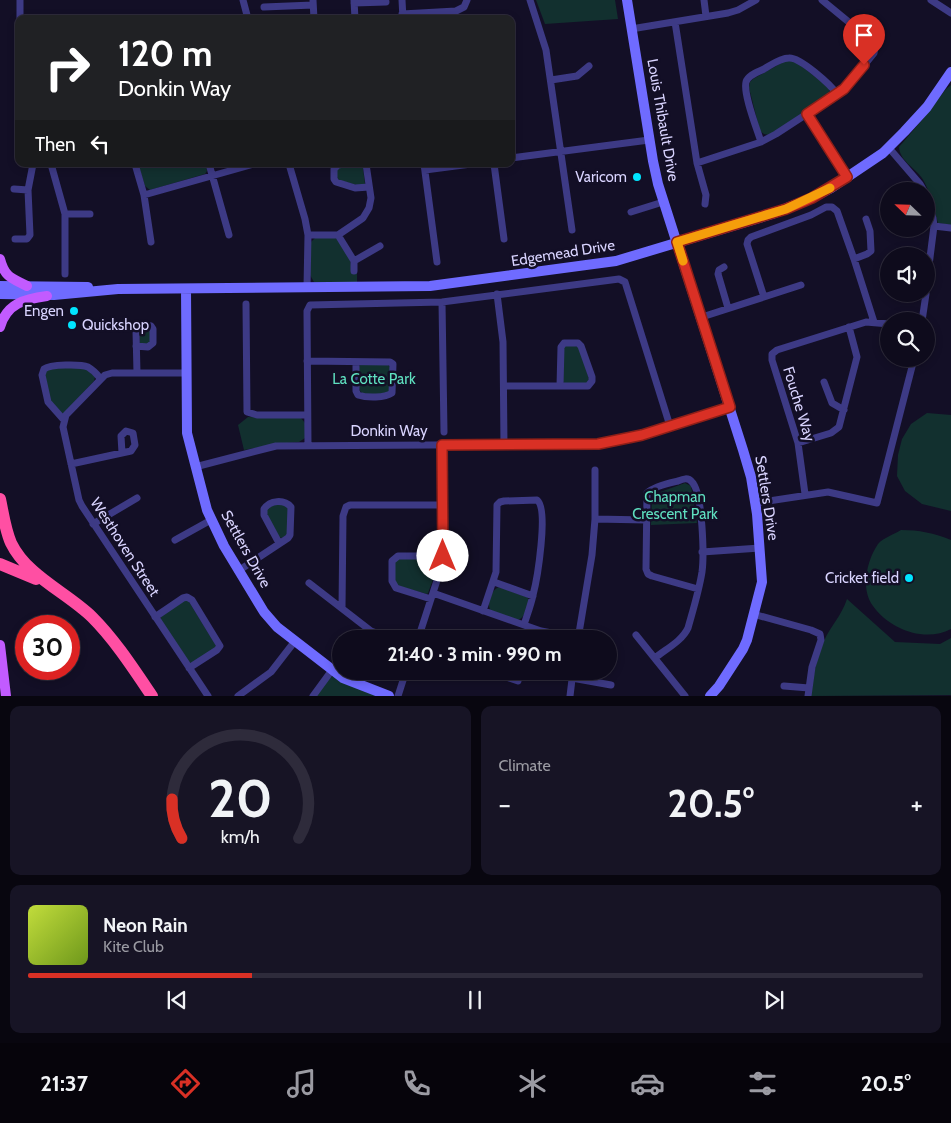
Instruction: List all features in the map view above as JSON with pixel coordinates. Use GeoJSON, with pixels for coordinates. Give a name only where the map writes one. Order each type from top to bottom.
{"type":"FeatureCollection","features":[{"type":"Feature","properties":{"kind":"highway"},"geometry":{"type":"LineString","coordinates":[[0,498],[9,536],[20,557],[40,576],[83,609],[109,635],[152,696]]}},
{"type":"Feature","properties":{"kind":"highway"},"geometry":{"type":"LineString","coordinates":[[0,564],[31,576],[64,594]]}},
{"type":"Feature","properties":{"kind":"main road"},"geometry":{"type":"LineString","coordinates":[[0,259],[10,278],[27,286]]}},
{"type":"Feature","properties":{"kind":"main road"},"geometry":{"type":"LineString","coordinates":[[0,327],[6,314],[16,303],[26,299],[47,296]]}},
{"type":"Feature","properties":{"kind":"main road"},"geometry":{"type":"LineString","coordinates":[[0,645],[6,696]]}},
{"type":"Feature","properties":{"kind":"street"},"geometry":{"type":"LineString","coordinates":[[20,0],[20,15]]}},
{"type":"Feature","properties":{"kind":"street"},"geometry":{"type":"LineString","coordinates":[[243,0],[247,15]]}},
{"type":"Feature","properties":{"kind":"street"},"geometry":{"type":"LineString","coordinates":[[402,0],[403,15]]}},
{"type":"Feature","properties":{"kind":"street"},"geometry":{"type":"LineString","coordinates":[[414,15],[456,11],[464,7],[467,0]]}},
{"type":"Feature","properties":{"kind":"street"},"geometry":{"type":"LineString","coordinates":[[530,0],[546,50],[572,230]]}},
{"type":"Feature","properties":{"kind":"street","name":"Louis Thibault Drive"},"geometry":{"type":"LineString","coordinates":[[627,0],[653,161],[677,242]]}},
{"type":"Feature","properties":{"kind":"street"},"geometry":{"type":"LineString","coordinates":[[704,0],[706,16]]}},
{"type":"Feature","properties":{"kind":"street"},"geometry":{"type":"LineString","coordinates":[[631,29],[738,10],[756,0]]}},
{"type":"Feature","properties":{"kind":"street"},"geometry":{"type":"LineString","coordinates":[[698,166],[761,142],[807,114],[844,89],[874,53],[873,42],[822,0]]}},
{"type":"Feature","properties":{"kind":"street"},"geometry":{"type":"LineString","coordinates":[[931,0],[951,13]]}},
{"type":"Feature","properties":{"kind":"street"},"geometry":{"type":"LineString","coordinates":[[355,15],[354,1],[386,2]]}},
{"type":"Feature","properties":{"kind":"street"},"geometry":{"type":"LineString","coordinates":[[264,7],[313,3]]}},
{"type":"Feature","properties":{"kind":"street"},"geometry":{"type":"LineString","coordinates":[[675,22],[698,166],[706,195],[705,204]]}},
{"type":"Feature","properties":{"kind":"street"},"geometry":{"type":"LineString","coordinates":[[761,142],[746,85],[748,78],[752,75],[784,58],[793,58],[821,78],[837,94]]}},
{"type":"Feature","properties":{"kind":"street"},"geometry":{"type":"LineString","coordinates":[[551,80],[576,76],[589,66]]}},
{"type":"Feature","properties":{"kind":"street","name":"Edgemead Drive"},"geometry":{"type":"LineString","coordinates":[[0,294],[47,296],[118,290],[430,286],[616,261],[786,209],[812,198],[889,148],[927,107],[951,72]]}},
{"type":"Feature","properties":{"kind":"street"},"geometry":{"type":"LineString","coordinates":[[807,114],[847,177]]}},
{"type":"Feature","properties":{"kind":"street"},"geometry":{"type":"LineString","coordinates":[[515,158],[649,140]]}},
{"type":"Feature","properties":{"kind":"street"},"geometry":{"type":"LineString","coordinates":[[889,148],[918,182]]}},
{"type":"Feature","properties":{"kind":"street"},"geometry":{"type":"LineString","coordinates":[[15,239],[27,239],[30,235],[28,190],[32,167]]}},
{"type":"Feature","properties":{"kind":"street"},"geometry":{"type":"LineString","coordinates":[[52,167],[65,214],[65,274]]}},
{"type":"Feature","properties":{"kind":"street"},"geometry":{"type":"LineString","coordinates":[[136,167],[144,195],[151,242]]}},
{"type":"Feature","properties":{"kind":"street"},"geometry":{"type":"LineString","coordinates":[[210,167],[229,235]]}},
{"type":"Feature","properties":{"kind":"street"},"geometry":{"type":"LineString","coordinates":[[144,195],[244,167]]}},
{"type":"Feature","properties":{"kind":"street"},"geometry":{"type":"LineString","coordinates":[[290,167],[308,235],[308,287]]}},
{"type":"Feature","properties":{"kind":"street"},"geometry":{"type":"LineString","coordinates":[[335,167],[334,179],[336,182],[355,188],[369,187]]}},
{"type":"Feature","properties":{"kind":"street"},"geometry":{"type":"LineString","coordinates":[[308,235],[338,234],[361,221],[371,203],[366,167]]}},
{"type":"Feature","properties":{"kind":"street"},"geometry":{"type":"LineString","coordinates":[[425,167],[437,262]]}},
{"type":"Feature","properties":{"kind":"street"},"geometry":{"type":"LineString","coordinates":[[494,167],[504,239]]}},
{"type":"Feature","properties":{"kind":"street"},"geometry":{"type":"LineString","coordinates":[[14,189],[28,190]]}},
{"type":"Feature","properties":{"kind":"street"},"geometry":{"type":"LineString","coordinates":[[632,212],[664,202]]}},
{"type":"Feature","properties":{"kind":"street"},"geometry":{"type":"LineString","coordinates":[[764,297],[747,244],[748,240],[751,237],[811,216],[826,207],[832,207],[836,211],[854,259],[874,322]]}},
{"type":"Feature","properties":{"kind":"street"},"geometry":{"type":"LineString","coordinates":[[65,214],[90,214]]}},
{"type":"Feature","properties":{"kind":"street"},"geometry":{"type":"LineString","coordinates":[[854,259],[870,251],[870,231],[866,219]]}},
{"type":"Feature","properties":{"kind":"street"},"geometry":{"type":"LineString","coordinates":[[935,226],[951,228]]}},
{"type":"Feature","properties":{"kind":"street"},"geometry":{"type":"LineString","coordinates":[[338,234],[354,261],[354,271]]}},
{"type":"Feature","properties":{"kind":"street","name":"Settlers Drive"},"geometry":{"type":"LineString","coordinates":[[677,242],[751,477],[760,548],[762,582],[747,640],[719,686],[710,696]]}},
{"type":"Feature","properties":{"kind":"street"},"geometry":{"type":"LineString","coordinates":[[354,261],[380,246]]}},
{"type":"Feature","properties":{"kind":"street"},"geometry":{"type":"LineString","coordinates":[[724,267],[720,268],[718,274],[728,308]]}},
{"type":"Feature","properties":{"kind":"street","name":"Edgemead Drive"},"geometry":{"type":"LineString","coordinates":[[307,361],[307,311],[309,306],[313,304],[442,302],[621,280],[625,282],[670,426]]}},
{"type":"Feature","properties":{"kind":"street"},"geometry":{"type":"LineString","coordinates":[[702,317],[801,285]]}},
{"type":"Feature","properties":{"kind":"street","name":"Edgemead Drive"},"geometry":{"type":"LineString","coordinates":[[0,286],[70,286],[118,290]]}},
{"type":"Feature","properties":{"kind":"street","name":"Settlers Drive"},"geometry":{"type":"LineString","coordinates":[[186,289],[187,433],[211,520],[238,571],[272,622],[332,670]]}},
{"type":"Feature","properties":{"kind":"street"},"geometry":{"type":"LineString","coordinates":[[497,294],[504,342],[504,445]]}},
{"type":"Feature","properties":{"kind":"street"},"geometry":{"type":"LineString","coordinates":[[442,302],[444,432]]}},
{"type":"Feature","properties":{"kind":"street"},"geometry":{"type":"LineString","coordinates":[[246,304],[247,412],[257,415],[308,415]]}},
{"type":"Feature","properties":{"kind":"street","name":"Fouche Way"},"geometry":{"type":"LineString","coordinates":[[805,494],[798,443],[772,360],[772,354],[777,350],[866,322],[880,323]]}},
{"type":"Feature","properties":{"kind":"street"},"geometry":{"type":"LineString","coordinates":[[798,443],[835,431],[840,427],[857,357],[849,327]]}},
{"type":"Feature","properties":{"kind":"street"},"geometry":{"type":"LineString","coordinates":[[504,386],[560,386],[585,386],[590,385],[592,381],[581,346],[578,343],[564,343],[561,347],[560,386]]}},
{"type":"Feature","properties":{"kind":"street"},"geometry":{"type":"LineString","coordinates":[[136,346],[137,373]]}},
{"type":"Feature","properties":{"kind":"street"},"geometry":{"type":"LineString","coordinates":[[308,445],[307,361],[389,362],[392,363],[394,373],[392,393],[388,396],[362,396],[356,394],[356,362]]}},
{"type":"Feature","properties":{"kind":"street"},"geometry":{"type":"LineString","coordinates":[[100,378],[91,369],[83,366],[51,366],[44,369],[42,376],[48,402],[63,419],[100,378],[109,373],[186,373]]}},
{"type":"Feature","properties":{"kind":"street"},"geometry":{"type":"LineString","coordinates":[[755,503],[805,494],[833,492],[877,503],[912,367]]}},
{"type":"Feature","properties":{"kind":"street"},"geometry":{"type":"LineString","coordinates":[[824,382],[832,403],[844,410]]}},
{"type":"Feature","properties":{"kind":"street","name":"Donkin Way"},"geometry":{"type":"LineString","coordinates":[[195,467],[276,446],[598,444],[632,438],[730,407]]}},
{"type":"Feature","properties":{"kind":"street","name":"Westhoven Street"},"geometry":{"type":"LineString","coordinates":[[63,419],[63,427],[79,500],[208,696]]}},
{"type":"Feature","properties":{"kind":"street"},"geometry":{"type":"LineString","coordinates":[[421,630],[442,565],[442,445]]}},
{"type":"Feature","properties":{"kind":"street"},"geometry":{"type":"LineString","coordinates":[[71,464],[122,453]]}},
{"type":"Feature","properties":{"kind":"street"},"geometry":{"type":"LineString","coordinates":[[579,630],[592,555],[595,519],[594,470]]}},
{"type":"Feature","properties":{"kind":"street"},"geometry":{"type":"LineString","coordinates":[[655,658],[687,631],[698,589],[702,572],[700,512],[697,493],[692,481],[684,479],[650,490],[646,495],[646,569],[648,574],[698,589]]}},
{"type":"Feature","properties":{"kind":"street"},"geometry":{"type":"LineString","coordinates":[[94,524],[137,498]]}},
{"type":"Feature","properties":{"kind":"street"},"geometry":{"type":"LineString","coordinates":[[483,611],[494,582],[497,565],[497,505],[504,500],[537,500],[542,506],[542,539],[533,596],[524,625]]}},
{"type":"Feature","properties":{"kind":"street"},"geometry":{"type":"LineString","coordinates":[[238,571],[288,538],[291,533],[290,507],[285,503],[271,503],[265,506],[263,511],[279,543]]}},
{"type":"Feature","properties":{"kind":"street"},"geometry":{"type":"LineString","coordinates":[[342,608],[343,516],[346,507],[350,505],[443,505]]}},
{"type":"Feature","properties":{"kind":"street"},"geometry":{"type":"LineString","coordinates":[[595,519],[646,520]]}},
{"type":"Feature","properties":{"kind":"street"},"geometry":{"type":"LineString","coordinates":[[174,540],[211,520]]}},
{"type":"Feature","properties":{"kind":"street"},"geometry":{"type":"LineString","coordinates":[[702,552],[760,548]]}},
{"type":"Feature","properties":{"kind":"street"},"geometry":{"type":"LineString","coordinates":[[443,556],[398,556],[392,561],[392,581],[396,588],[483,611],[538,630]]}},
{"type":"Feature","properties":{"kind":"street"},"geometry":{"type":"LineString","coordinates":[[494,582],[533,596]]}},
{"type":"Feature","properties":{"kind":"street"},"geometry":{"type":"LineString","coordinates":[[309,583],[371,630]]}},
{"type":"Feature","properties":{"kind":"street"},"geometry":{"type":"LineString","coordinates":[[155,617],[183,598],[187,597],[192,600],[220,646],[217,650],[189,668]]}},
{"type":"Feature","properties":{"kind":"street"},"geometry":{"type":"LineString","coordinates":[[754,614],[820,634],[821,640],[812,667],[809,692],[784,686]]}},
{"type":"Feature","properties":{"kind":"street"},"geometry":{"type":"LineString","coordinates":[[636,635],[685,696]]}},
{"type":"Feature","properties":{"kind":"street"},"geometry":{"type":"LineString","coordinates":[[238,696],[274,668],[295,641]]}},
{"type":"Feature","properties":{"kind":"street"},"geometry":{"type":"LineString","coordinates":[[313,696],[332,670]]}},
{"type":"Feature","properties":{"kind":"street","name":"Settlers Drive"},"geometry":{"type":"LineString","coordinates":[[347,680],[389,696]]}},
{"type":"Feature","properties":{"kind":"street"},"geometry":{"type":"LineString","coordinates":[[398,696],[403,680]]}},
{"type":"Feature","properties":{"kind":"street"},"geometry":{"type":"LineString","coordinates":[[570,696],[572,680]]}},
{"type":"Feature","properties":{"kind":"street"},"geometry":{"type":"LineString","coordinates":[[592,680],[612,685]]}},
{"type":"Feature","properties":{"kind":"green space"},"geometry":{"type":"Polygon","coordinates":[[[536,0],[615,0],[618,19],[545,24],[536,0]]]}},
{"type":"Feature","properties":{"kind":"green space"},"geometry":{"type":"Polygon","coordinates":[[[787,60],[794,60],[829,88],[830,95],[769,135],[764,134],[760,131],[749,88],[750,82],[787,60]]]}},
{"type":"Feature","properties":{"kind":"green space"},"geometry":{"type":"Polygon","coordinates":[[[951,85],[951,225],[938,223],[935,212],[935,182],[924,182],[902,156],[899,147],[951,85]]]}},
{"type":"Feature","properties":{"kind":"green space"},"geometry":{"type":"Polygon","coordinates":[[[139,167],[206,167],[205,174],[150,190],[145,186],[139,167]]]}},
{"type":"Feature","properties":{"kind":"green space"},"geometry":{"type":"Polygon","coordinates":[[[340,167],[362,167],[365,184],[360,186],[339,180],[337,169],[340,167]]]}},
{"type":"Feature","properties":{"kind":"green space"},"geometry":{"type":"Polygon","coordinates":[[[315,238],[338,239],[350,259],[352,272],[357,272],[357,283],[314,282],[310,275],[311,242],[315,238]]]}},
{"type":"Feature","properties":{"kind":"green space"},"geometry":{"type":"Polygon","coordinates":[[[142,326],[151,329],[151,340],[148,345],[140,344],[139,330],[142,326]]]}},
{"type":"Feature","properties":{"kind":"green space"},"geometry":{"type":"Polygon","coordinates":[[[567,345],[580,348],[589,379],[586,384],[564,383],[563,381],[564,347],[567,345]]]}},
{"type":"Feature","properties":{"kind":"green space","name":"La Cotte Park"},"geometry":{"type":"Polygon","coordinates":[[[360,365],[388,365],[390,367],[391,388],[388,393],[367,395],[361,391],[358,375],[360,365]]]}},
{"type":"Feature","properties":{"kind":"green space"},"geometry":{"type":"Polygon","coordinates":[[[86,368],[95,377],[94,381],[64,413],[61,413],[50,401],[44,375],[47,369],[86,368]]]}},
{"type":"Feature","properties":{"kind":"green space"},"geometry":{"type":"Polygon","coordinates":[[[927,413],[951,415],[951,511],[922,504],[905,491],[897,476],[898,455],[902,439],[911,424],[927,413]]]}},
{"type":"Feature","properties":{"kind":"green space"},"geometry":{"type":"Polygon","coordinates":[[[248,417],[301,418],[305,423],[305,438],[299,442],[244,450],[238,425],[248,417]]]}},
{"type":"Feature","properties":{"kind":"green space","name":"Chapman Crescent Park"},"geometry":{"type":"Polygon","coordinates":[[[685,483],[691,486],[697,523],[651,525],[652,495],[685,483]]]}},
{"type":"Feature","properties":{"kind":"green space"},"geometry":{"type":"Polygon","coordinates":[[[283,504],[289,509],[289,534],[282,538],[279,537],[266,512],[268,506],[283,504]]]}},
{"type":"Feature","properties":{"kind":"green space","name":"Cricket field"},"geometry":{"type":"Polygon","coordinates":[[[901,530],[926,532],[951,540],[951,629],[930,635],[908,631],[888,621],[873,606],[869,599],[866,575],[874,551],[880,542],[901,530]]]}},
{"type":"Feature","properties":{"kind":"green space"},"geometry":{"type":"Polygon","coordinates":[[[423,557],[427,561],[439,563],[428,593],[398,586],[395,583],[394,562],[396,558],[423,557]]]}},
{"type":"Feature","properties":{"kind":"green space"},"geometry":{"type":"Polygon","coordinates":[[[499,587],[527,597],[529,600],[527,609],[521,619],[518,620],[491,611],[489,605],[490,597],[499,587]]]}},
{"type":"Feature","properties":{"kind":"green space"},"geometry":{"type":"Polygon","coordinates":[[[847,599],[895,642],[940,644],[951,638],[951,695],[811,696],[815,668],[821,648],[847,599]]]}},
{"type":"Feature","properties":{"kind":"green space"},"geometry":{"type":"Polygon","coordinates":[[[183,600],[188,600],[217,647],[192,663],[188,662],[161,620],[161,617],[183,600]]]}},
{"type":"Feature","properties":{"kind":"green space"},"geometry":{"type":"Polygon","coordinates":[[[332,676],[332,680],[343,680],[377,696],[315,696],[332,676]]]}},
{"type":"Feature","properties":{"kind":"slow traffic"},"geometry":{"type":"LineString","coordinates":[[683,261],[677,242],[772,214],[812,198],[830,188]]}},
{"type":"Feature","properties":{"kind":"place","name":"Varicom"},"geometry":{"type":"Point","coordinates":[637,177]}},
{"type":"Feature","properties":{"kind":"place","name":"Engen"},"geometry":{"type":"Point","coordinates":[74,311]}},
{"type":"Feature","properties":{"kind":"place","name":"Quickshop"},"geometry":{"type":"Point","coordinates":[72,325]}},
{"type":"Feature","properties":{"kind":"place","name":"Cricket field"},"geometry":{"type":"Point","coordinates":[909,578]}},
{"type":"Feature","properties":{"kind":"route"},"geometry":{"type":"LineString","coordinates":[[443,556],[442,445],[598,444],[642,435],[730,407],[677,242],[786,209],[812,198],[847,177],[807,114],[844,89],[864,65]]}}]}
